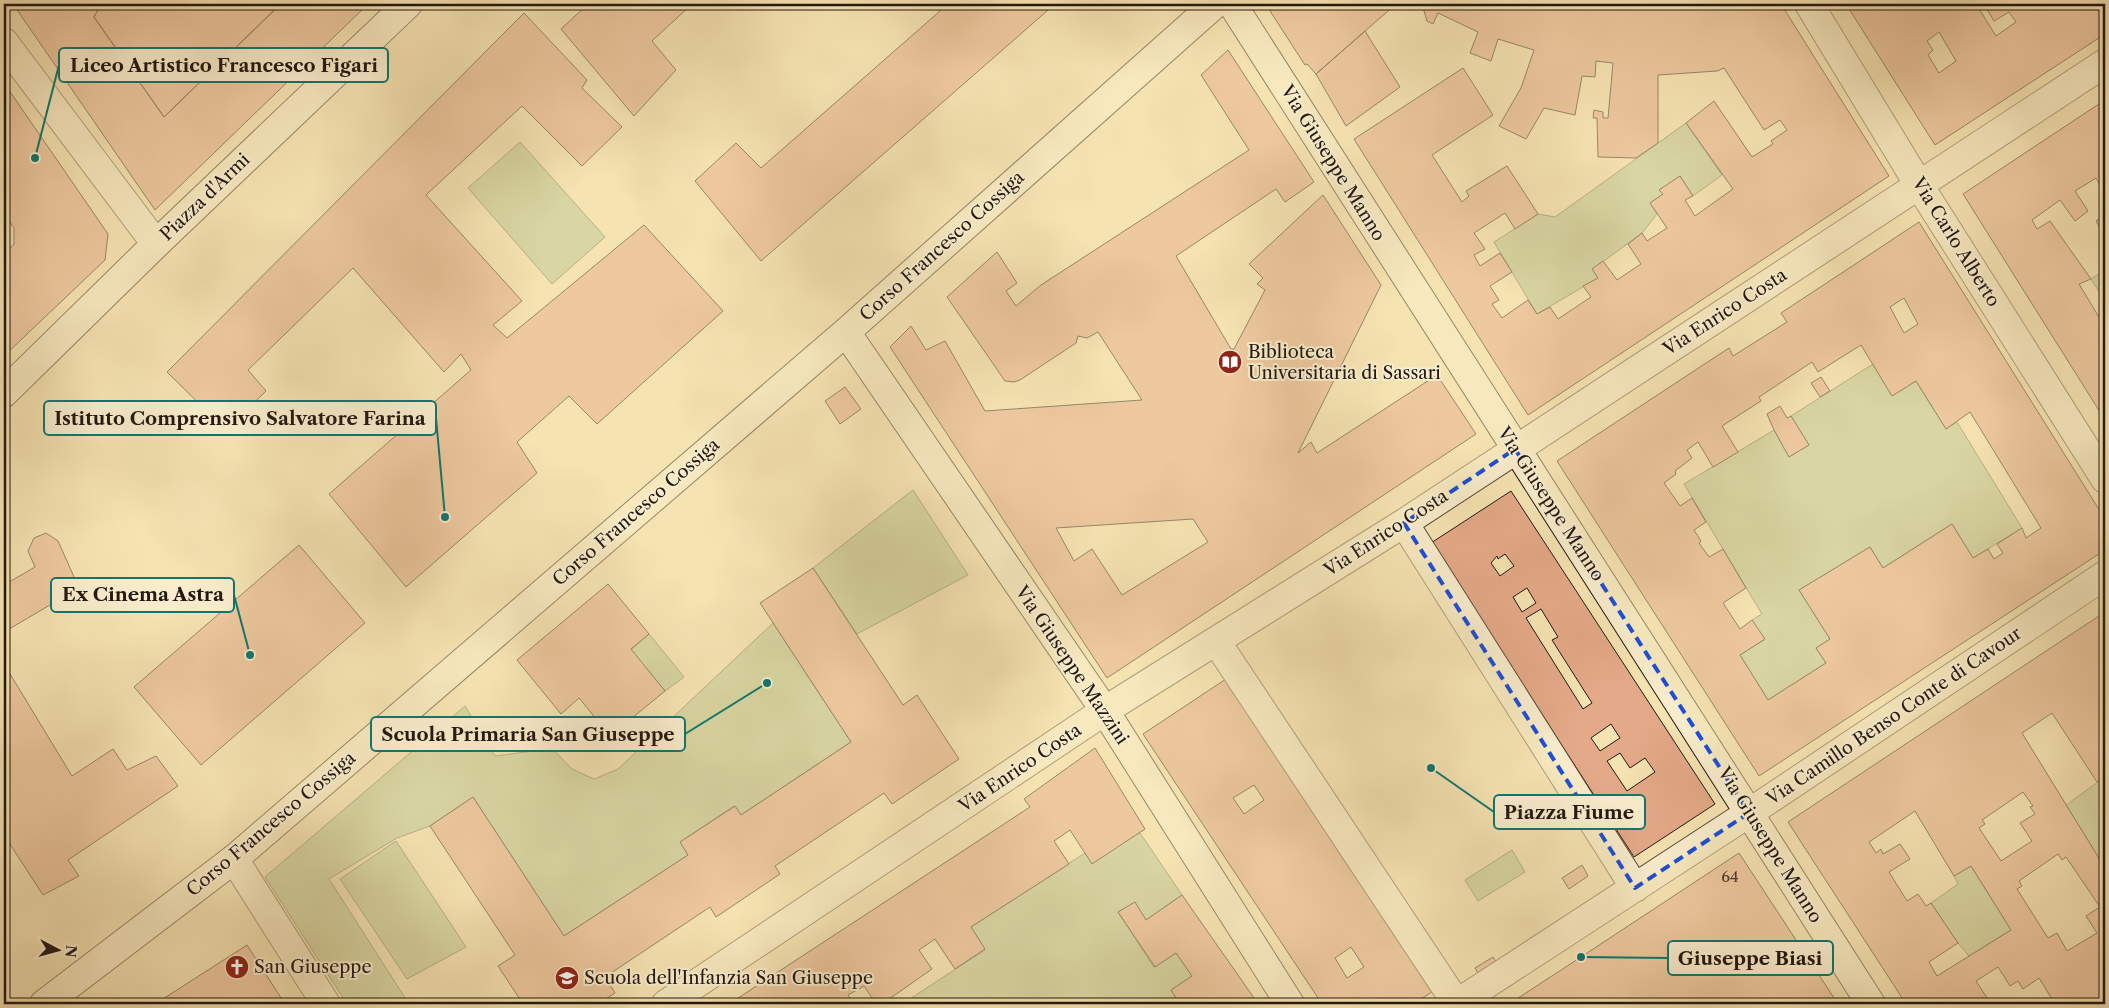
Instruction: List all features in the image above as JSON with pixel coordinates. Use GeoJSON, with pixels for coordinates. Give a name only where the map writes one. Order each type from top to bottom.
{"type":"FeatureCollection","features":[{"type":"Feature","properties":{"kind":"street","name":"Piazza d'Armi"},"geometry":{"type":"LineString","coordinates":[[4,393],[156,244],[408,4]]}},
{"type":"Feature","properties":{"kind":"street","name":"Corso Francesco Cossiga"},"geometry":{"type":"LineString","coordinates":[[44,1004],[234,859],[846,332],[1215,4]]}},
{"type":"Feature","properties":{"kind":"street","name":"Via Giuseppe Manno"},"geometry":{"type":"LineString","coordinates":[[1232,4],[1871,1004]]}},
{"type":"Feature","properties":{"kind":"street","name":"Via Carlo Alberto"},"geometry":{"type":"LineString","coordinates":[[1809,4],[1919,185],[2105,479]]}},
{"type":"Feature","properties":{"kind":"street"},"geometry":{"type":"LineString","coordinates":[[4,42],[156,244]]}},
{"type":"Feature","properties":{"kind":"street","name":"Via Enrico Costa"},"geometry":{"type":"LineString","coordinates":[[666,1004],[1105,712],[1404,523],[2105,63]]}},
{"type":"Feature","properties":{"kind":"street","name":"Via Giuseppe Mazzini"},"geometry":{"type":"LineString","coordinates":[[846,332],[1105,712],[1290,1004]]}},
{"type":"Feature","properties":{"kind":"street"},"geometry":{"type":"LineString","coordinates":[[1404,523],[1635,888]]}},
{"type":"Feature","properties":{"kind":"street","name":"Via Camillo Benso Conte di Cavour"},"geometry":{"type":"LineString","coordinates":[[1456,1004],[1749,813],[2105,575]]}},
{"type":"Feature","properties":{"kind":"street"},"geometry":{"type":"LineString","coordinates":[[1216,641],[1456,1004]]}},
{"type":"Feature","properties":{"kind":"street"},"geometry":{"type":"LineString","coordinates":[[234,859],[326,1004]]}},
{"type":"Feature","properties":{"kind":"highlighted area"},"geometry":{"type":"Polygon","coordinates":[[[1515,449],[1749,813],[1635,888],[1404,523],[1515,449]]]}},
{"type":"Feature","properties":{"kind":"green space"},"geometry":{"type":"Polygon","coordinates":[[[1686,123],[1722,175],[1693,196],[1680,176],[1659,190],[1663,194],[1650,203],[1657,214],[1642,233],[1593,269],[1598,278],[1537,314],[1494,242],[1538,214],[1555,217],[1686,123]]]}},
{"type":"Feature","properties":{"kind":"green space"},"geometry":{"type":"Polygon","coordinates":[[[520,142],[605,237],[552,284],[468,188],[520,142]]]}},
{"type":"Feature","properties":{"kind":"green space"},"geometry":{"type":"Polygon","coordinates":[[[2105,270],[2105,301],[2091,279],[2105,270]]]}},
{"type":"Feature","properties":{"kind":"green space"},"geometry":{"type":"Polygon","coordinates":[[[1873,364],[1892,396],[1916,381],[1946,429],[1957,422],[2022,528],[1973,558],[1952,524],[1883,568],[1870,547],[1799,590],[1830,639],[1816,648],[1826,663],[1768,700],[1740,655],[1764,640],[1752,620],[1762,614],[1684,484],[1774,430],[1789,457],[1809,445],[1791,416],[1873,364]]]}},
{"type":"Feature","properties":{"kind":"green space"},"geometry":{"type":"Polygon","coordinates":[[[913,490],[968,575],[857,634],[813,568],[913,490]]]}},
{"type":"Feature","properties":{"kind":"green space"},"geometry":{"type":"Polygon","coordinates":[[[773,623],[851,742],[741,815],[734,806],[680,842],[688,855],[564,936],[473,797],[430,826],[397,838],[329,879],[409,1004],[347,1004],[265,877],[465,706],[495,756],[534,751],[544,740],[572,769],[594,779],[618,769],[773,623]]]}},
{"type":"Feature","properties":{"kind":"green space"},"geometry":{"type":"Polygon","coordinates":[[[649,634],[684,677],[665,691],[631,650],[649,634]]]}},
{"type":"Feature","properties":{"kind":"green space"},"geometry":{"type":"Polygon","coordinates":[[[2105,777],[2105,868],[2066,805],[2105,777]]]}},
{"type":"Feature","properties":{"kind":"green space"},"geometry":{"type":"Polygon","coordinates":[[[1140,833],[1182,895],[1146,920],[1135,903],[1118,912],[1154,967],[1176,953],[1192,976],[1171,990],[1180,1004],[902,1004],[985,950],[971,927],[1085,853],[1140,833]]]}},
{"type":"Feature","properties":{"kind":"green space"},"geometry":{"type":"Polygon","coordinates":[[[396,841],[466,947],[407,979],[340,879],[396,841]]]}},
{"type":"Feature","properties":{"kind":"green space"},"geometry":{"type":"Polygon","coordinates":[[[1512,850],[1525,872],[1478,901],[1465,880],[1512,850]]]}},
{"type":"Feature","properties":{"kind":"green space"},"geometry":{"type":"Polygon","coordinates":[[[1971,866],[2011,930],[1969,956],[1931,903],[1958,884],[1954,876],[1971,866]]]}},
{"type":"Feature","properties":{"kind":"building"},"geometry":{"type":"Polygon","coordinates":[[[13,4],[101,4],[94,17],[164,117],[281,4],[368,4],[155,210],[13,4]]]}},
{"type":"Feature","properties":{"kind":"building"},"geometry":{"type":"Polygon","coordinates":[[[101,4],[269,4],[273,11],[164,117],[94,17],[101,4]]]}},
{"type":"Feature","properties":{"kind":"building"},"geometry":{"type":"Polygon","coordinates":[[[588,4],[692,4],[652,41],[676,70],[634,116],[561,29],[588,4]]]}},
{"type":"Feature","properties":{"kind":"building"},"geometry":{"type":"Polygon","coordinates":[[[948,4],[1055,4],[761,261],[695,181],[736,143],[761,168],[948,4]]]}},
{"type":"Feature","properties":{"kind":"building"},"geometry":{"type":"Polygon","coordinates":[[[1279,4],[1396,4],[1316,74],[1307,64],[1305,65],[1270,11],[1279,4]]]}},
{"type":"Feature","properties":{"kind":"building"},"geometry":{"type":"Polygon","coordinates":[[[1422,4],[1781,4],[1889,176],[1528,415],[1354,139],[1463,68],[1493,115],[1432,155],[1462,202],[1469,196],[1466,191],[1507,166],[1538,214],[1515,229],[1505,213],[1474,233],[1485,249],[1474,255],[1480,266],[1500,253],[1512,272],[1490,286],[1499,300],[1492,304],[1502,318],[1528,300],[1537,314],[1550,307],[1558,319],[1591,297],[1583,286],[1598,278],[1592,269],[1603,261],[1617,280],[1641,264],[1628,244],[1642,233],[1647,241],[1667,228],[1650,203],[1663,194],[1659,190],[1680,176],[1693,196],[1685,200],[1695,216],[1733,189],[1686,123],[1714,101],[1752,157],[1773,144],[1771,141],[1787,130],[1780,120],[1764,130],[1724,68],[1717,71],[1658,75],[1658,143],[1636,158],[1598,157],[1597,118],[1593,118],[1594,110],[1603,112],[1603,118],[1608,118],[1613,63],[1596,61],[1595,77],[1582,76],[1575,115],[1544,108],[1526,139],[1499,126],[1521,88],[1534,50],[1498,39],[1491,61],[1470,53],[1478,32],[1438,13],[1433,24],[1427,21],[1422,4]]]}},
{"type":"Feature","properties":{"kind":"building"},"geometry":{"type":"Polygon","coordinates":[[[1846,4],[1956,4],[1958,7],[1963,4],[1976,4],[1996,36],[2016,22],[2009,12],[1994,21],[1984,4],[2105,4],[2105,34],[1935,145],[1846,4]],[[1939,32],[1927,41],[1933,50],[1928,55],[1939,73],[1956,61],[1939,32]]]}},
{"type":"Feature","properties":{"kind":"building"},"geometry":{"type":"Polygon","coordinates":[[[524,13],[587,80],[582,88],[622,127],[582,166],[522,106],[426,195],[522,301],[493,325],[507,338],[644,225],[723,311],[597,424],[569,396],[517,442],[537,473],[406,587],[329,494],[471,370],[461,354],[444,372],[353,268],[248,370],[266,391],[226,430],[167,372],[524,13]]]}},
{"type":"Feature","properties":{"kind":"building"},"geometry":{"type":"Polygon","coordinates":[[[1365,31],[1400,87],[1346,126],[1316,74],[1365,31]]]}},
{"type":"Feature","properties":{"kind":"building","name":"Biblioteca Universitaria di Sassari"},"geometry":{"type":"Polygon","coordinates":[[[1228,50],[1314,182],[1285,202],[1276,189],[1176,256],[1231,349],[1234,349],[1265,290],[1257,284],[1263,278],[1249,264],[1323,195],[1381,285],[1298,453],[1311,442],[1317,453],[1437,375],[1476,434],[1107,678],[890,347],[911,326],[926,350],[945,341],[985,411],[1142,400],[1098,332],[1087,338],[1078,336],[1076,343],[1020,380],[1014,382],[1005,381],[947,297],[997,252],[1017,283],[1006,291],[1016,306],[1041,285],[1249,150],[1201,75],[1228,50]],[[1193,519],[1056,528],[1074,561],[1092,549],[1122,595],[1208,542],[1193,519]]]}},
{"type":"Feature","properties":{"kind":"building"},"geometry":{"type":"Polygon","coordinates":[[[4,83],[108,234],[105,260],[4,356],[4,255],[14,244],[14,228],[4,214],[4,83]]]}},
{"type":"Feature","properties":{"kind":"building"},"geometry":{"type":"Polygon","coordinates":[[[2105,100],[2105,194],[2096,178],[2075,191],[2088,211],[2075,221],[2060,200],[2032,220],[2037,229],[2050,221],[2091,279],[2079,284],[2102,322],[2105,318],[2105,420],[1963,194],[2105,100]]]}},
{"type":"Feature","properties":{"kind":"building"},"geometry":{"type":"Polygon","coordinates":[[[2105,215],[2105,238],[2096,221],[2105,215]]]}},
{"type":"Feature","properties":{"kind":"building"},"geometry":{"type":"Polygon","coordinates":[[[1919,222],[2105,519],[2105,550],[1759,776],[1557,461],[1729,348],[1733,356],[1787,322],[1781,313],[1919,222]],[[1904,298],[1890,307],[1904,333],[1918,324],[1904,298]],[[1861,345],[1818,372],[1812,362],[1759,397],[1761,401],[1722,426],[1738,452],[1713,467],[1698,442],[1687,450],[1692,458],[1675,471],[1676,474],[1664,483],[1680,506],[1692,498],[1706,522],[1694,530],[1701,541],[1699,543],[1709,557],[1723,549],[1746,588],[1723,603],[1740,629],[1752,620],[1765,639],[1740,655],[1768,700],[1826,663],[1816,648],[1830,639],[1799,590],[1870,547],[1883,568],[1952,524],[1973,558],[1988,549],[1994,559],[2003,553],[1997,544],[2022,528],[2026,538],[2041,528],[1970,412],[1946,429],[1916,381],[1892,396],[1861,345]]]}},
{"type":"Feature","properties":{"kind":"building"},"geometry":{"type":"Polygon","coordinates":[[[1821,377],[1830,391],[1820,397],[1811,383],[1821,377]]]}},
{"type":"Feature","properties":{"kind":"building"},"geometry":{"type":"Polygon","coordinates":[[[845,387],[861,409],[840,424],[825,401],[845,387]]]}},
{"type":"Feature","properties":{"kind":"building"},"geometry":{"type":"Polygon","coordinates":[[[1780,406],[1787,418],[1791,416],[1809,445],[1789,457],[1767,414],[1780,406]]]}},
{"type":"Feature","properties":{"kind":"building"},"geometry":{"type":"Polygon","coordinates":[[[1511,491],[1715,804],[1634,857],[1431,543],[1511,491]],[[1505,554],[1498,559],[1497,556],[1491,563],[1500,576],[1514,566],[1505,554]],[[1527,588],[1513,597],[1522,612],[1536,603],[1527,588]],[[1541,609],[1526,618],[1583,709],[1592,703],[1552,640],[1558,637],[1541,609]],[[1611,724],[1591,738],[1600,751],[1620,738],[1611,724]],[[1620,753],[1607,761],[1627,791],[1655,772],[1645,758],[1630,768],[1620,753]]]}},
{"type":"Feature","properties":{"kind":"building"},"geometry":{"type":"Polygon","coordinates":[[[46,533],[58,541],[79,588],[4,632],[4,585],[35,567],[28,551],[34,538],[46,533]]]}},
{"type":"Feature","properties":{"kind":"building"},"geometry":{"type":"Polygon","coordinates":[[[299,545],[365,623],[201,765],[134,687],[299,545]]]}},
{"type":"Feature","properties":{"kind":"building"},"geometry":{"type":"Polygon","coordinates":[[[813,568],[903,705],[917,695],[959,759],[892,804],[884,793],[775,866],[780,874],[716,917],[710,907],[605,977],[615,993],[598,1004],[523,1004],[498,966],[515,955],[430,826],[473,797],[564,936],[688,855],[680,842],[735,806],[741,815],[851,742],[760,603],[813,568]]]}},
{"type":"Feature","properties":{"kind":"building"},"geometry":{"type":"Polygon","coordinates":[[[608,584],[649,634],[631,649],[665,691],[610,736],[579,698],[561,714],[517,660],[608,584]]]}},
{"type":"Feature","properties":{"kind":"building"},"geometry":{"type":"Polygon","coordinates":[[[2105,612],[2105,777],[2097,782],[2052,713],[2022,733],[2105,868],[2105,1004],[2055,1004],[2039,978],[2023,989],[2018,981],[2010,986],[1998,967],[1976,981],[1991,1004],[1906,1004],[1788,822],[2105,612]],[[2023,792],[1982,820],[1985,824],[1979,828],[2001,861],[2032,841],[2020,823],[2035,814],[2030,807],[2033,806],[2023,792]],[[1915,811],[1869,842],[1876,853],[1881,849],[1883,854],[1900,844],[1910,859],[1889,872],[1907,901],[1918,894],[1926,906],[1931,903],[1958,943],[1929,962],[1937,976],[2011,930],[1971,866],[1954,876],[1915,811]],[[2058,854],[2019,881],[2022,886],[2017,889],[2048,938],[2057,933],[2067,951],[2097,933],[2086,916],[2100,907],[2066,857],[2062,860],[2058,854]]]}},
{"type":"Feature","properties":{"kind":"building"},"geometry":{"type":"Polygon","coordinates":[[[4,664],[72,776],[113,749],[127,770],[156,756],[178,786],[68,860],[79,876],[43,895],[4,835],[4,823],[9,820],[9,799],[4,802],[4,664]]]}},
{"type":"Feature","properties":{"kind":"building"},"geometry":{"type":"Polygon","coordinates":[[[1226,679],[1432,992],[1413,1004],[1322,1004],[1143,734],[1226,679]],[[1254,785],[1233,798],[1244,814],[1264,800],[1254,785]],[[1351,947],[1335,958],[1347,978],[1364,967],[1351,947]]]}},
{"type":"Feature","properties":{"kind":"building"},"geometry":{"type":"Polygon","coordinates":[[[1095,748],[1145,829],[1092,864],[1070,830],[1054,841],[1069,864],[971,927],[985,949],[955,969],[935,939],[919,950],[932,969],[882,1004],[876,1004],[864,986],[848,995],[854,1004],[729,1004],[1030,807],[1024,799],[1095,748]]]}},
{"type":"Feature","properties":{"kind":"building"},"geometry":{"type":"Polygon","coordinates":[[[1739,853],[1838,1004],[1509,1004],[1581,957],[1739,853]]]}},
{"type":"Feature","properties":{"kind":"building"},"geometry":{"type":"Polygon","coordinates":[[[1582,865],[1588,876],[1569,889],[1562,878],[1582,865]]]}},
{"type":"Feature","properties":{"kind":"building"},"geometry":{"type":"Polygon","coordinates":[[[1182,895],[1254,998],[1244,1004],[1180,1004],[1171,990],[1192,976],[1176,953],[1155,967],[1118,912],[1135,902],[1146,920],[1182,895]]]}},
{"type":"Feature","properties":{"kind":"building","name":"San Giuseppe"},"geometry":{"type":"Polygon","coordinates":[[[247,945],[285,1004],[155,1004],[180,988],[247,945]]]}},
{"type":"Feature","properties":{"kind":"building"},"geometry":{"type":"Polygon","coordinates":[[[1493,957],[1499,966],[1481,978],[1475,968],[1493,957]]]}},
{"type":"Feature","properties":{"kind":"place","name":"Liceo Artistico Francesco Figari"},"geometry":{"type":"Point","coordinates":[35,158]}},
{"type":"Feature","properties":{"kind":"place","name":"Biblioteca Universitaria di Sassari"},"geometry":{"type":"Point","coordinates":[1230,362]}},
{"type":"Feature","properties":{"kind":"place","name":"Istituto Comprensivo Salvatore Farina"},"geometry":{"type":"Point","coordinates":[445,517]}},
{"type":"Feature","properties":{"kind":"place","name":"Ex Cinema Astra"},"geometry":{"type":"Point","coordinates":[250,655]}},
{"type":"Feature","properties":{"kind":"place","name":"Scuola Primaria San Giuseppe"},"geometry":{"type":"Point","coordinates":[767,683]}},
{"type":"Feature","properties":{"kind":"place","name":"Piazza Fiume"},"geometry":{"type":"Point","coordinates":[1431,768]}},
{"type":"Feature","properties":{"kind":"place","name":"Giuseppe Biasi"},"geometry":{"type":"Point","coordinates":[1581,957]}},
{"type":"Feature","properties":{"kind":"place","name":"San Giuseppe"},"geometry":{"type":"Point","coordinates":[237,967]}},
{"type":"Feature","properties":{"kind":"place","name":"Scuola dell'Infanzia San Giuseppe"},"geometry":{"type":"Point","coordinates":[567,978]}}]}
